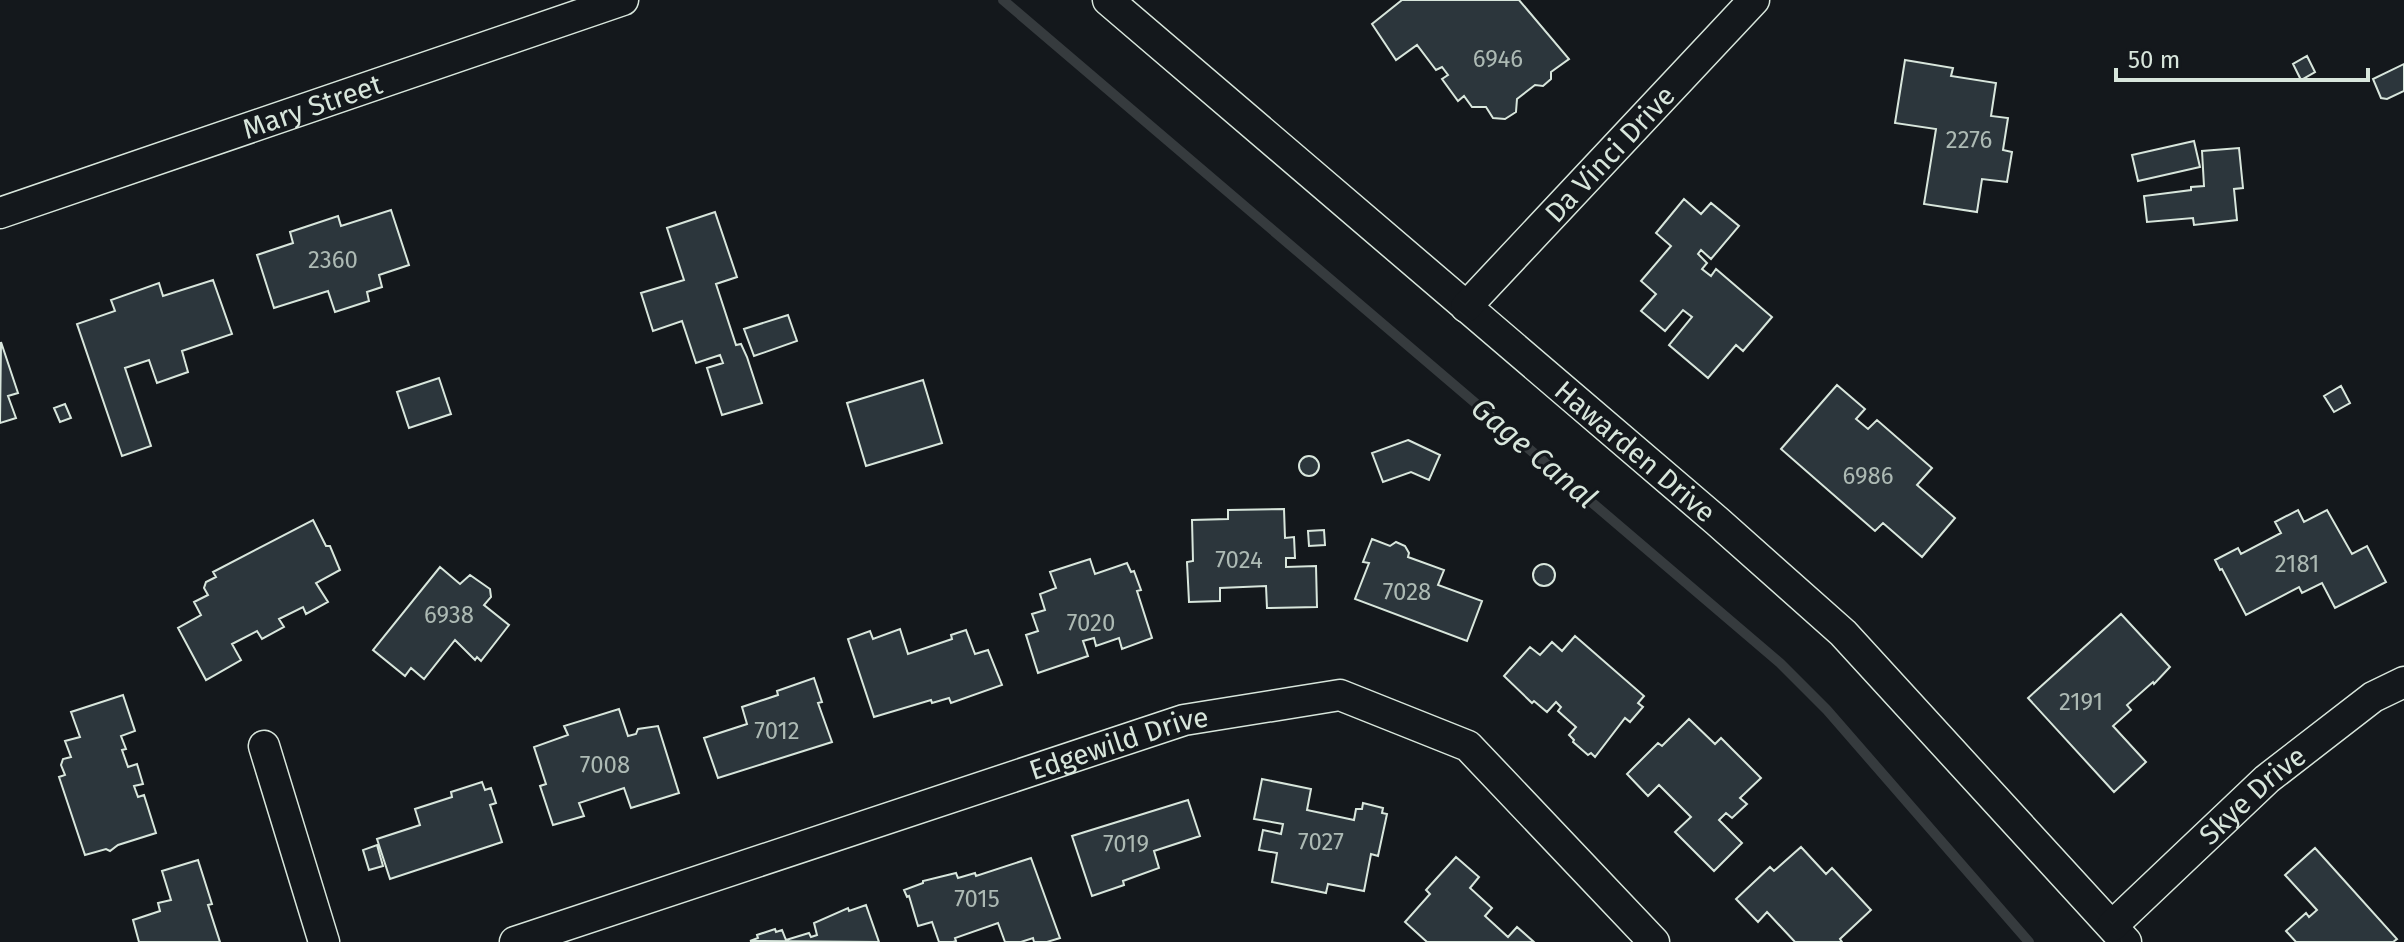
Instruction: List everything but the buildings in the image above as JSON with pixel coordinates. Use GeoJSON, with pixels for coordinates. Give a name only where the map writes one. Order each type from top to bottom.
{"type":"FeatureCollection","features":[{"type":"Feature","properties":{"kind":"street","name":"Mary Street"},"geometry":{"type":"LineString","coordinates":[[0,213],[623,0]]}},
{"type":"Feature","properties":{"kind":"street","name":"Hawarden Drive"},"geometry":{"type":"LineString","coordinates":[[1108,0],[1717,521],[1843,633],[2119,934]]}},
{"type":"Feature","properties":{"kind":"street","name":"Da Vinci Drive"},"geometry":{"type":"LineString","coordinates":[[1466,307],[1754,0]]}},
{"type":"Feature","properties":{"kind":"street","name":"Skye Drive"},"geometry":{"type":"LineString","coordinates":[[2119,934],[2267,779],[2373,697],[2404,682]]}},
{"type":"Feature","properties":{"kind":"street","name":"Edgewild Drive"},"geometry":{"type":"LineString","coordinates":[[515,942],[1184,720],[1340,695],[1468,746],[1654,942]]}},
{"type":"Feature","properties":{"kind":"street"},"geometry":{"type":"LineString","coordinates":[[264,746],[324,942]]}},
{"type":"Feature","properties":{"kind":"waterway","name":"Gage Canal"},"geometry":{"type":"LineString","coordinates":[[1003,0],[1780,663],[1827,710],[2029,942]]}}]}
